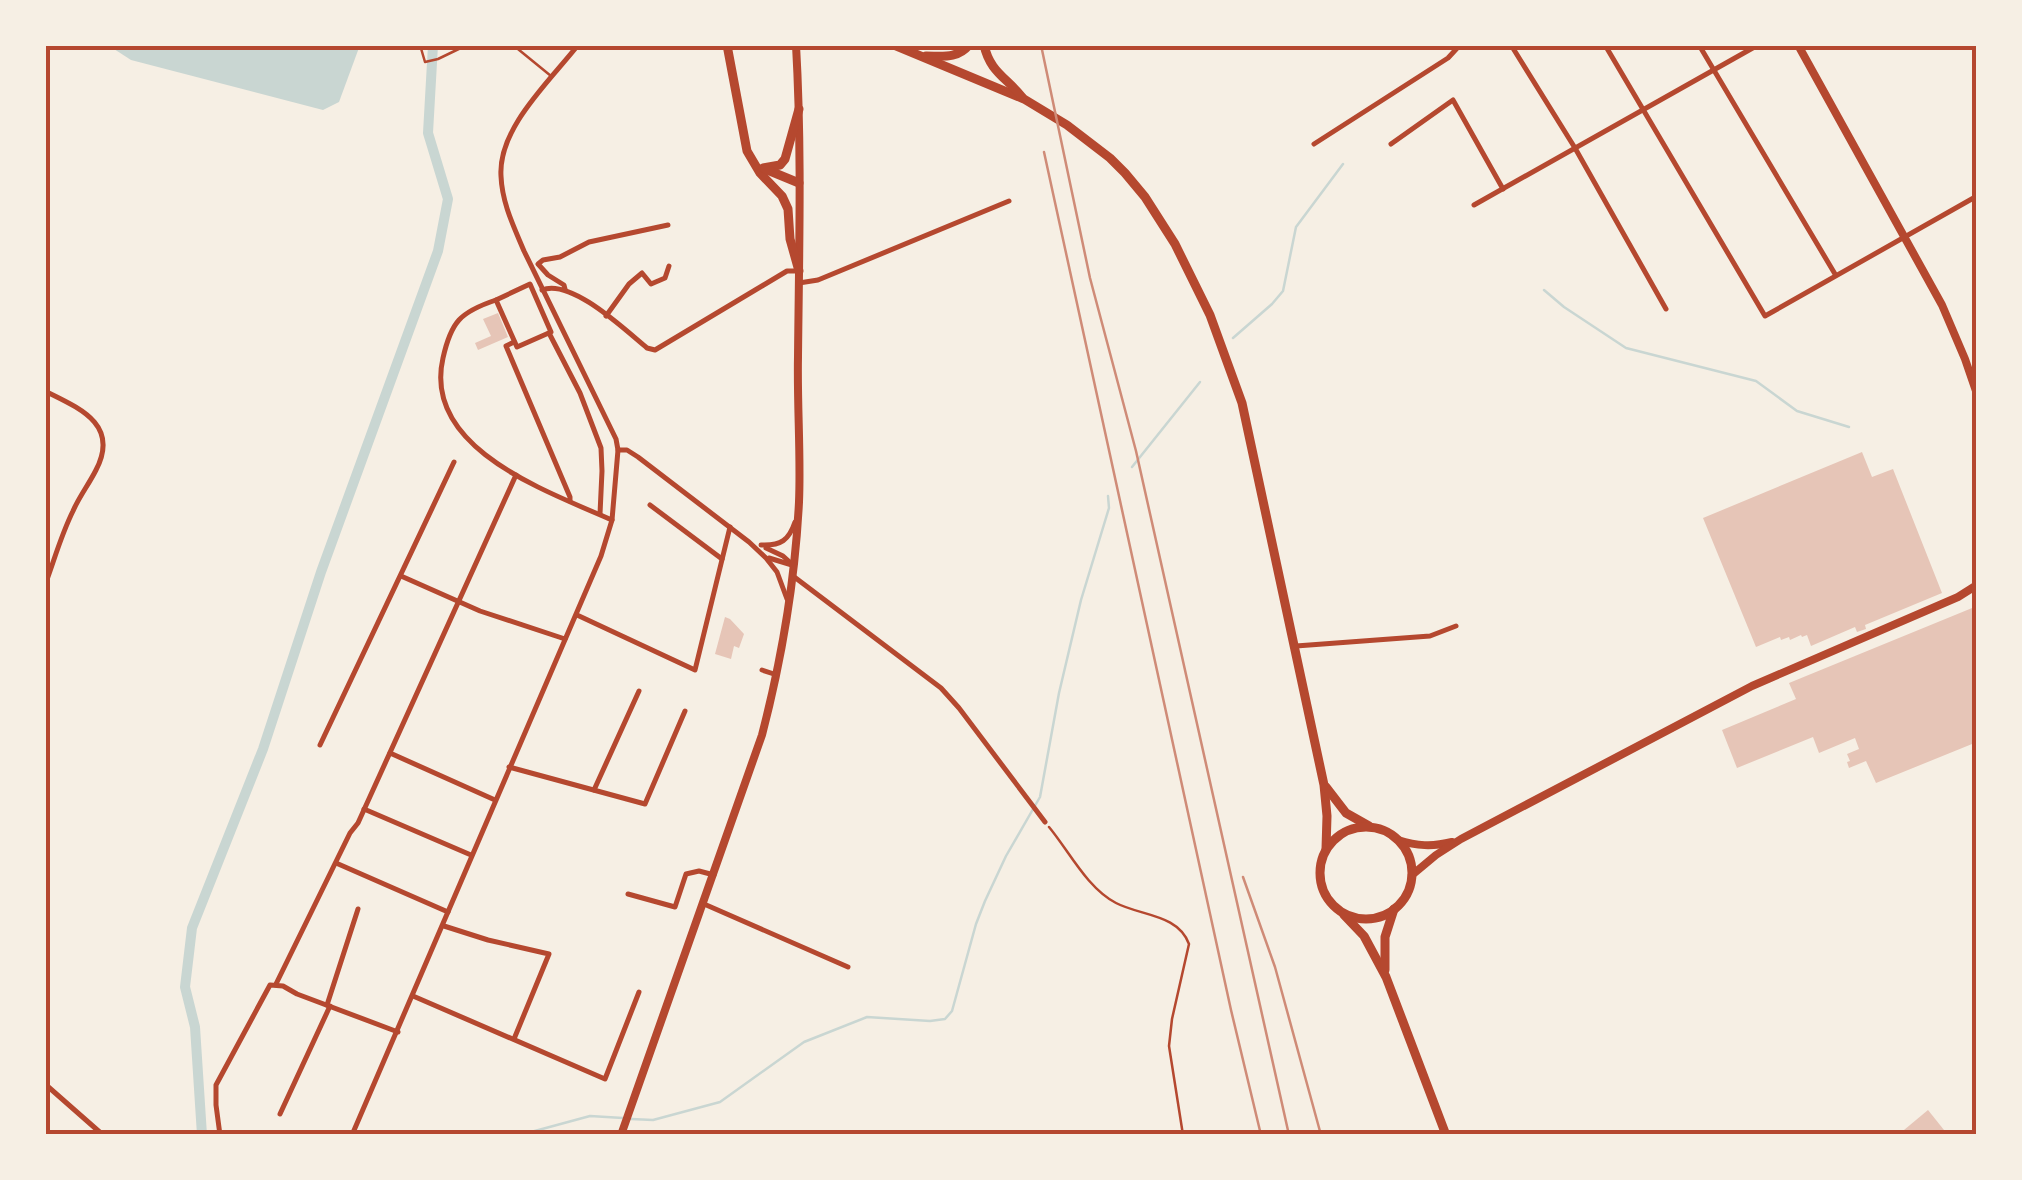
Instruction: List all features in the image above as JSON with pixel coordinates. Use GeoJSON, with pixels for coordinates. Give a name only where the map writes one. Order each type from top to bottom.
{"type":"FeatureCollection","features":[{"type":"Feature","properties":{"kind":"main road"},"geometry":{"type":"LineString","coordinates":[[727,45],[750,159],[782,196],[788,209],[799,277]]}},
{"type":"Feature","properties":{"kind":"main road"},"geometry":{"type":"LineString","coordinates":[[622,1135],[762,735],[789,608],[799,499],[796,45]]}},
{"type":"Feature","properties":{"kind":"main road"},"geometry":{"type":"LineString","coordinates":[[894,45],[1024,99],[1066,125],[1110,158],[1145,197],[1182,257],[1210,315],[1242,403],[1324,784],[1326,849],[1320,870],[1324,892],[1364,936],[1386,977],[1446,1135]]}},
{"type":"Feature","properties":{"kind":"main road"},"geometry":{"type":"LineString","coordinates":[[920,56],[954,56],[969,45]]}},
{"type":"Feature","properties":{"kind":"main road"},"geometry":{"type":"LineString","coordinates":[[984,45],[993,69],[1024,99]]}},
{"type":"Feature","properties":{"kind":"main road"},"geometry":{"type":"LineString","coordinates":[[1798,45],[1942,305],[1977,394]]}},
{"type":"Feature","properties":{"kind":"main road"},"geometry":{"type":"LineString","coordinates":[[763,168],[785,160],[799,110]]}},
{"type":"Feature","properties":{"kind":"main road"},"geometry":{"type":"LineString","coordinates":[[750,159],[799,182]]}},
{"type":"Feature","properties":{"kind":"main road"},"geometry":{"type":"LineString","coordinates":[[767,180],[786,185],[799,182]]}},
{"type":"Feature","properties":{"kind":"main road"},"geometry":{"type":"LineString","coordinates":[[1412,875],[1461,840],[1752,686],[1958,597],[1977,585]]}},
{"type":"Feature","properties":{"kind":"main road"},"geometry":{"type":"LineString","coordinates":[[1958,597],[1977,597]]}},
{"type":"Feature","properties":{"kind":"main road"},"geometry":{"type":"LineString","coordinates":[[1324,784],[1346,813],[1398,840],[1411,862],[1407,894],[1394,909],[1367,919],[1339,910]]}},
{"type":"Feature","properties":{"kind":"main road"},"geometry":{"type":"LineString","coordinates":[[1326,849],[1346,832],[1371,827]]}},
{"type":"Feature","properties":{"kind":"main road"},"geometry":{"type":"LineString","coordinates":[[1398,840],[1435,846],[1461,840]]}},
{"type":"Feature","properties":{"kind":"main road"},"geometry":{"type":"LineString","coordinates":[[1386,977],[1385,937],[1394,909]]}},
{"type":"Feature","properties":{"kind":"street"},"geometry":{"type":"LineString","coordinates":[[496,300],[517,347],[551,332],[503,195],[501,162],[511,132],[578,45]]}},
{"type":"Feature","properties":{"kind":"street"},"geometry":{"type":"LineString","coordinates":[[1314,144],[1448,58],[1460,45]]}},
{"type":"Feature","properties":{"kind":"street"},"geometry":{"type":"LineString","coordinates":[[1511,45],[1575,148],[1666,309]]}},
{"type":"Feature","properties":{"kind":"street"},"geometry":{"type":"LineString","coordinates":[[1605,45],[1765,316],[1977,196]]}},
{"type":"Feature","properties":{"kind":"street"},"geometry":{"type":"LineString","coordinates":[[1699,45],[1834,274]]}},
{"type":"Feature","properties":{"kind":"street"},"geometry":{"type":"LineString","coordinates":[[1474,205],[1758,45]]}},
{"type":"Feature","properties":{"kind":"street"},"geometry":{"type":"LineString","coordinates":[[1391,144],[1453,100],[1502,189]]}},
{"type":"Feature","properties":{"kind":"street"},"geometry":{"type":"LineString","coordinates":[[542,290],[549,286],[565,289],[655,350],[786,271],[818,280],[1009,201]]}},
{"type":"Feature","properties":{"kind":"street"},"geometry":{"type":"LineString","coordinates":[[565,289],[538,264],[590,242],[668,226]]}},
{"type":"Feature","properties":{"kind":"street"},"geometry":{"type":"LineString","coordinates":[[606,316],[642,274],[652,284],[665,278],[668,266]]}},
{"type":"Feature","properties":{"kind":"street"},"geometry":{"type":"LineString","coordinates":[[352,1135],[601,556],[612,520],[618,450],[591,385],[542,290],[534,283]]}},
{"type":"Feature","properties":{"kind":"street"},"geometry":{"type":"LineString","coordinates":[[534,283],[476,307],[456,322],[440,368],[447,409],[458,429],[487,458],[612,520]]}},
{"type":"Feature","properties":{"kind":"street"},"geometry":{"type":"LineString","coordinates":[[548,323],[557,319]]}},
{"type":"Feature","properties":{"kind":"street"},"geometry":{"type":"LineString","coordinates":[[548,333],[580,394],[601,448],[600,514]]}},
{"type":"Feature","properties":{"kind":"street"},"geometry":{"type":"LineString","coordinates":[[515,342],[506,346],[570,502]]}},
{"type":"Feature","properties":{"kind":"street"},"geometry":{"type":"LineString","coordinates":[[45,391],[93,419],[104,444],[97,468],[72,512],[45,586]]}},
{"type":"Feature","properties":{"kind":"street"},"geometry":{"type":"LineString","coordinates":[[618,450],[638,457],[749,542],[777,572],[789,608]]}},
{"type":"Feature","properties":{"kind":"street"},"geometry":{"type":"LineString","coordinates":[[320,745],[454,462]]}},
{"type":"Feature","properties":{"kind":"street"},"geometry":{"type":"LineString","coordinates":[[276,984],[364,809],[516,475]]}},
{"type":"Feature","properties":{"kind":"street"},"geometry":{"type":"LineString","coordinates":[[761,545],[780,544],[788,538],[799,499]]}},
{"type":"Feature","properties":{"kind":"street"},"geometry":{"type":"LineString","coordinates":[[650,505],[722,559]]}},
{"type":"Feature","properties":{"kind":"street"},"geometry":{"type":"LineString","coordinates":[[576,614],[695,670],[730,527]]}},
{"type":"Feature","properties":{"kind":"street"},"geometry":{"type":"LineString","coordinates":[[749,542],[784,556],[794,566]]}},
{"type":"Feature","properties":{"kind":"street"},"geometry":{"type":"LineString","coordinates":[[766,558],[794,566]]}},
{"type":"Feature","properties":{"kind":"street"},"geometry":{"type":"LineString","coordinates":[[400,576],[480,611],[565,639]]}},
{"type":"Feature","properties":{"kind":"street"},"geometry":{"type":"LineString","coordinates":[[793,576],[941,688],[1045,822]]}},
{"type":"Feature","properties":{"kind":"street"},"geometry":{"type":"LineString","coordinates":[[1295,646],[1430,636],[1456,626]]}},
{"type":"Feature","properties":{"kind":"street"},"geometry":{"type":"LineString","coordinates":[[762,670],[777,675]]}},
{"type":"Feature","properties":{"kind":"street"},"geometry":{"type":"LineString","coordinates":[[594,790],[638,690]]}},
{"type":"Feature","properties":{"kind":"street"},"geometry":{"type":"LineString","coordinates":[[509,767],[645,804],[685,711]]}},
{"type":"Feature","properties":{"kind":"street"},"geometry":{"type":"LineString","coordinates":[[390,753],[495,800]]}},
{"type":"Feature","properties":{"kind":"street"},"geometry":{"type":"LineString","coordinates":[[364,809],[471,855]]}},
{"type":"Feature","properties":{"kind":"street"},"geometry":{"type":"LineString","coordinates":[[336,863],[448,912]]}},
{"type":"Feature","properties":{"kind":"street"},"geometry":{"type":"LineString","coordinates":[[628,894],[674,907],[686,874],[699,871],[714,875]]}},
{"type":"Feature","properties":{"kind":"street"},"geometry":{"type":"LineString","coordinates":[[704,904],[848,968]]}},
{"type":"Feature","properties":{"kind":"street"},"geometry":{"type":"LineString","coordinates":[[280,1114],[328,1005],[358,909]]}},
{"type":"Feature","properties":{"kind":"street"},"geometry":{"type":"LineString","coordinates":[[443,926],[549,954],[514,1040]]}},
{"type":"Feature","properties":{"kind":"street"},"geometry":{"type":"LineString","coordinates":[[220,1135],[216,1085],[270,985],[276,984],[398,1032]]}},
{"type":"Feature","properties":{"kind":"street"},"geometry":{"type":"LineString","coordinates":[[414,996],[605,1079],[639,992]]}},
{"type":"Feature","properties":{"kind":"street"},"geometry":{"type":"LineString","coordinates":[[45,1084],[103,1135]]}},
{"type":"Feature","properties":{"kind":"lane"},"geometry":{"type":"LineString","coordinates":[[512,45],[552,77]]}},
{"type":"Feature","properties":{"kind":"path"},"geometry":{"type":"LineString","coordinates":[[420,45],[425,62],[467,45]]}},
{"type":"Feature","properties":{"kind":"path"},"geometry":{"type":"LineString","coordinates":[[1045,822],[1088,879],[1114,902],[1176,926],[1187,938],[1169,1046],[1183,1135]]}},
{"type":"Feature","properties":{"kind":"shaded area"},"geometry":{"type":"Polygon","coordinates":[[[113,45],[360,45],[339,102],[323,110],[131,60],[113,45]]]}},
{"type":"Feature","properties":{"kind":"building"},"geometry":{"type":"Polygon","coordinates":[[[498,313],[508,337],[478,350],[475,343],[491,336],[483,319],[498,313]]]}},
{"type":"Feature","properties":{"kind":"building"},"geometry":{"type":"Polygon","coordinates":[[[1862,452],[1872,477],[1893,469],[1942,593],[1865,625],[1866,629],[1857,632],[1855,627],[1811,646],[1807,635],[1801,635],[1790,640],[1780,637],[1756,647],[1703,518],[1862,452]]]}},
{"type":"Feature","properties":{"kind":"building"},"geometry":{"type":"Polygon","coordinates":[[[1977,606],[1977,742],[1876,783],[1866,761],[1849,768],[1847,754],[1859,749],[1855,738],[1819,753],[1813,737],[1737,768],[1722,730],[1796,699],[1789,683],[1977,606]]]}},
{"type":"Feature","properties":{"kind":"building"},"geometry":{"type":"Polygon","coordinates":[[[725,617],[744,634],[739,648],[734,646],[731,659],[715,654],[725,617]]]}},
{"type":"Feature","properties":{"kind":"building"},"geometry":{"type":"Polygon","coordinates":[[[1928,1110],[1948,1135],[1898,1135],[1928,1110]]]}},
{"type":"Feature","properties":{"kind":"waterway"},"geometry":{"type":"LineString","coordinates":[[202,1135],[195,1027],[185,987],[192,928],[263,749],[321,572],[438,251],[448,199],[428,133],[433,45]]}},
{"type":"Feature","properties":{"kind":"waterway"},"geometry":{"type":"LineString","coordinates":[[1233,338],[1283,291],[1296,227],[1343,164]]}},
{"type":"Feature","properties":{"kind":"waterway"},"geometry":{"type":"LineString","coordinates":[[1544,290],[1626,348],[1756,381],[1797,411],[1849,427]]}},
{"type":"Feature","properties":{"kind":"waterway"},"geometry":{"type":"LineString","coordinates":[[1132,467],[1200,382]]}},
{"type":"Feature","properties":{"kind":"waterway"},"geometry":{"type":"LineString","coordinates":[[631,1119],[653,1120],[720,1102],[804,1042],[867,1017],[930,1021],[945,1019],[952,1011],[985,901],[1040,797],[1059,693],[1081,600],[1109,508],[1108,496]]}},
{"type":"Feature","properties":{"kind":"waterway"},"geometry":{"type":"LineString","coordinates":[[520,1135],[590,1116],[623,1118]]}},
{"type":"Feature","properties":{"kind":"railway"},"geometry":{"type":"LineString","coordinates":[[1041,45],[1090,278],[1136,451],[1289,1135]]}},
{"type":"Feature","properties":{"kind":"railway"},"geometry":{"type":"LineString","coordinates":[[1044,152],[1261,1135]]}},
{"type":"Feature","properties":{"kind":"railway"},"geometry":{"type":"LineString","coordinates":[[1243,877],[1275,967],[1321,1135]]}}]}
